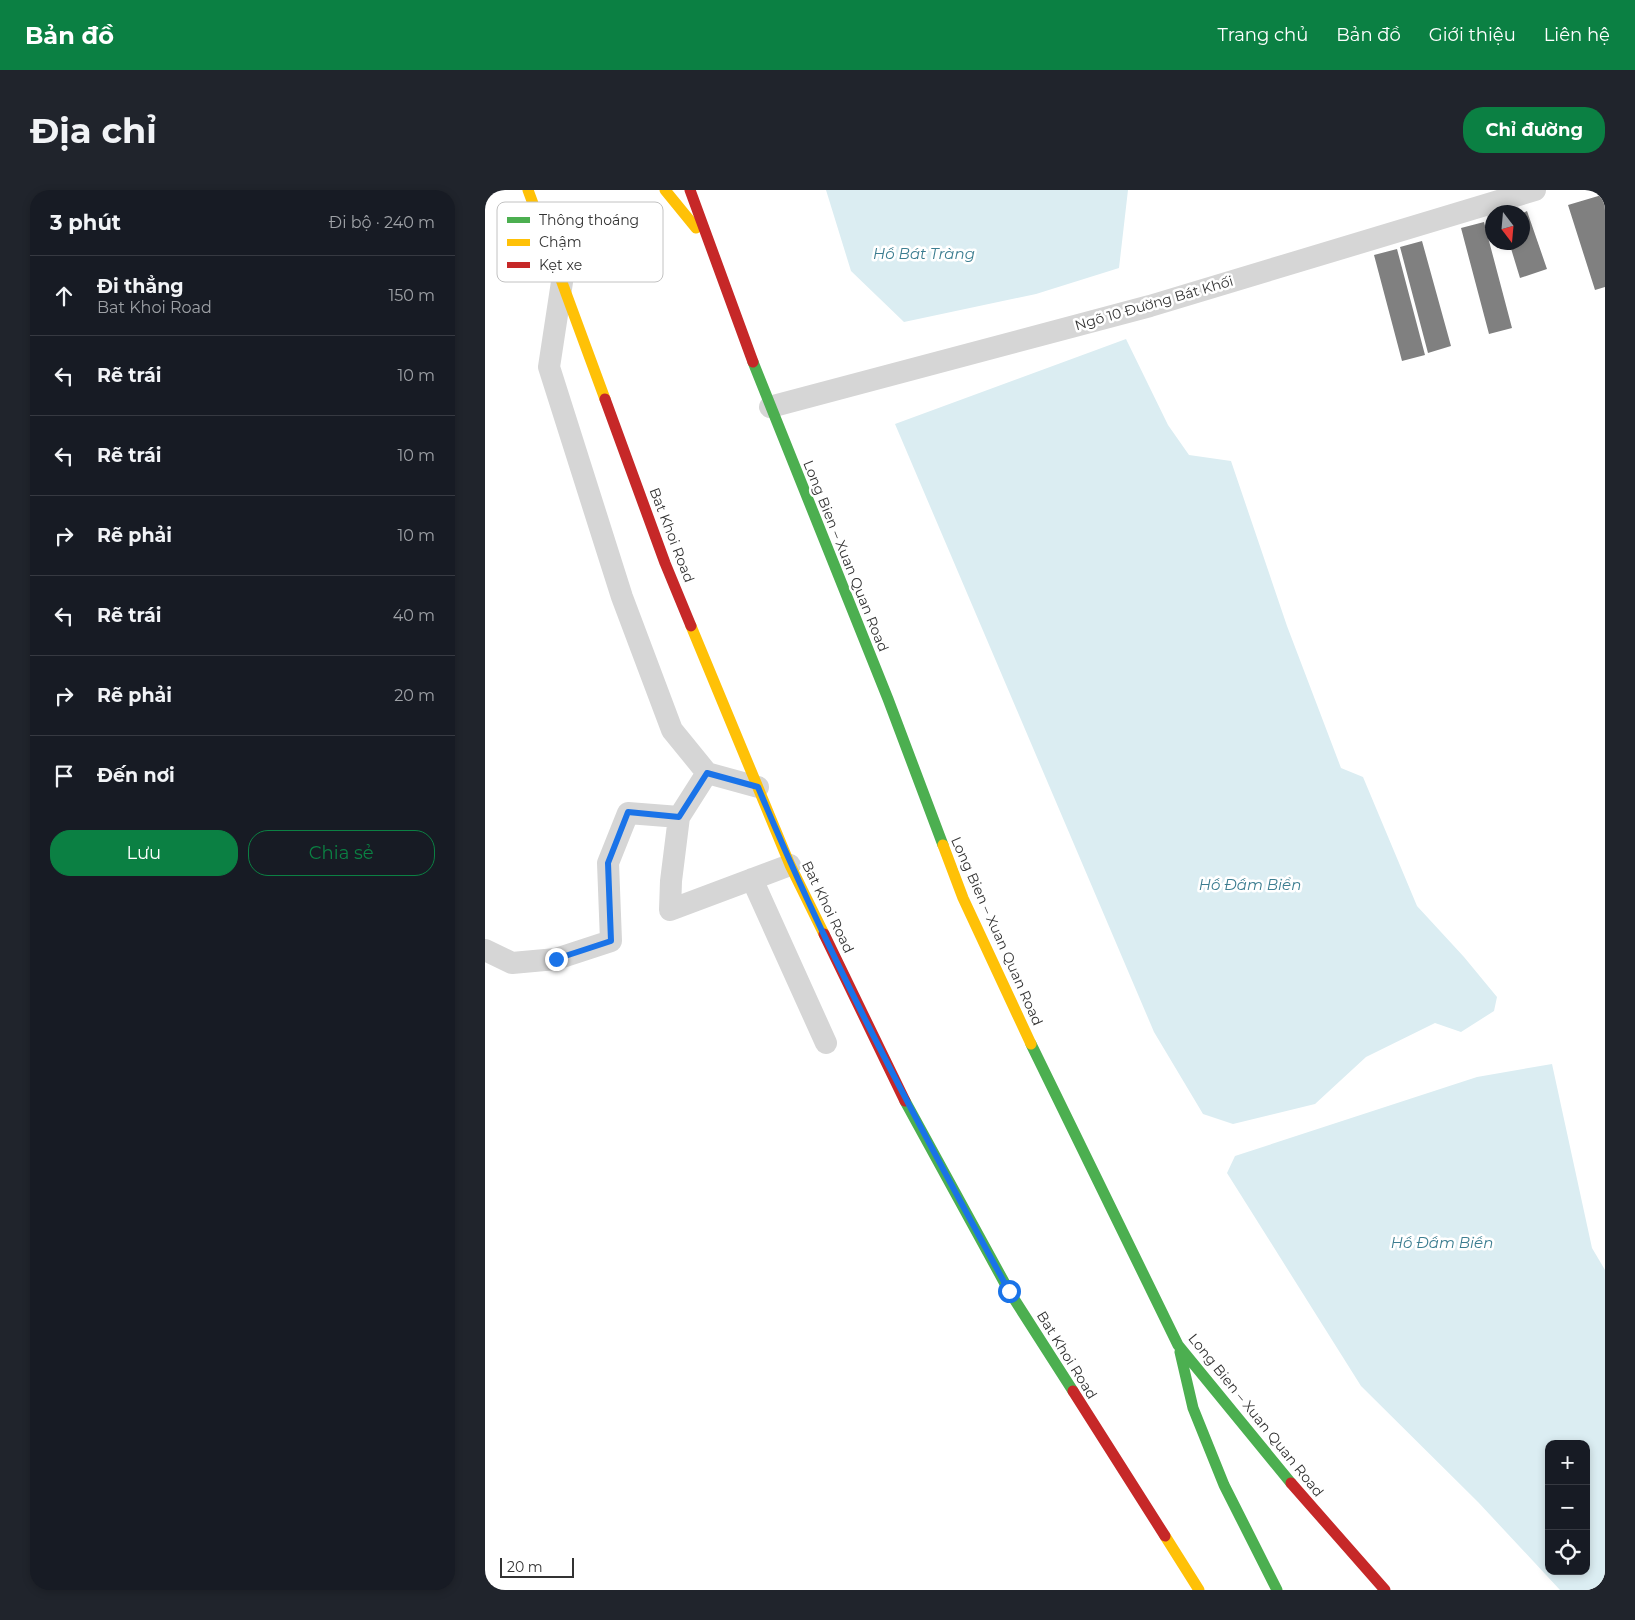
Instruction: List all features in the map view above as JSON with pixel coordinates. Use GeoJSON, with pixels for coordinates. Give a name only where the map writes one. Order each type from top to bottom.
{"type":"FeatureCollection","features":[{"type":"Feature","properties":{"kind":"main road","name":"Bat Khoi Road"},"geometry":{"type":"LineString","coordinates":[[528,190],[532,202]]}},
{"type":"Feature","properties":{"kind":"main road"},"geometry":{"type":"LineString","coordinates":[[665,190],[711,247]]}},
{"type":"Feature","properties":{"kind":"main road","name":"Long Bien – Xuan Quan Road"},"geometry":{"type":"LineString","coordinates":[[690,190],[770,407],[888,699],[963,898],[1023,1028],[1178,1345],[1316,1514],[1385,1590]]}},
{"type":"Feature","properties":{"kind":"main road","name":"Bat Khoi Road"},"geometry":{"type":"LineString","coordinates":[[562,282],[665,563],[790,865],[906,1104],[1009,1291],[1199,1590]]}},
{"type":"Feature","properties":{"kind":"main road"},"geometry":{"type":"LineString","coordinates":[[1178,1345],[1193,1408],[1224,1485],[1277,1590]]}},
{"type":"Feature","properties":{"kind":"street","name":"Ngõ 10 Đường Bát Khối"},"geometry":{"type":"LineString","coordinates":[[770,407],[1150,306],[1535,190]]}},
{"type":"Feature","properties":{"kind":"street"},"geometry":{"type":"LineString","coordinates":[[562,282],[549,367],[622,597],[672,730],[707,773],[758,787]]}},
{"type":"Feature","properties":{"kind":"street"},"geometry":{"type":"LineString","coordinates":[[707,773],[679,817],[671,882],[670,910],[790,865]]}},
{"type":"Feature","properties":{"kind":"street"},"geometry":{"type":"LineString","coordinates":[[485,950],[513,963],[556,959],[611,941],[608,863],[628,812],[679,817]]}},
{"type":"Feature","properties":{"kind":"street"},"geometry":{"type":"LineString","coordinates":[[752,879],[827,1043]]}},
{"type":"Feature","properties":{"kind":"water","name":"Hồ Bát Tràng"},"geometry":{"type":"Polygon","coordinates":[[[826,190],[1128,190],[1119,268],[1036,294],[904,322],[851,271],[826,190]]]}},
{"type":"Feature","properties":{"kind":"water","name":"Hồ Đầm Biển"},"geometry":{"type":"Polygon","coordinates":[[[1126,339],[1168,425],[1189,455],[1231,461],[1287,626],[1341,768],[1363,777],[1417,906],[1464,957],[1497,997],[1494,1011],[1461,1032],[1435,1023],[1366,1057],[1315,1104],[1233,1124],[1203,1114],[1154,1032],[895,424],[1126,339]]]}},
{"type":"Feature","properties":{"kind":"water","name":"Hồ Đầm Biền"},"geometry":{"type":"Polygon","coordinates":[[[1552,1064],[1592,1248],[1605,1270],[1605,1590],[1560,1590],[1546,1575],[1590,1575],[1590,1440],[1545,1440],[1545,1574],[1478,1502],[1361,1386],[1227,1173],[1235,1156],[1477,1077],[1552,1064]]]}},
{"type":"Feature","properties":{"kind":"building"},"geometry":{"type":"Polygon","coordinates":[[[1605,194],[1605,287],[1595,290],[1568,205],[1605,194]]]}},
{"type":"Feature","properties":{"kind":"building"},"geometry":{"type":"Polygon","coordinates":[[[1530,220],[1547,269],[1520,278],[1511,250],[1530,250],[1530,220]]]}},
{"type":"Feature","properties":{"kind":"building"},"geometry":{"type":"Polygon","coordinates":[[[1484,222],[1485,250],[1491,250],[1512,328],[1489,334],[1461,228],[1484,222]]]}},
{"type":"Feature","properties":{"kind":"building"},"geometry":{"type":"Polygon","coordinates":[[[1422,241],[1451,346],[1428,353],[1400,247],[1422,241]]]}},
{"type":"Feature","properties":{"kind":"building"},"geometry":{"type":"Polygon","coordinates":[[[1397,249],[1425,355],[1402,361],[1374,255],[1397,249]]]}},
{"type":"Feature","properties":{"kind":"traffic: fast"},"geometry":{"type":"LineString","coordinates":[[753,362],[888,699],[943,845]]}},
{"type":"Feature","properties":{"kind":"traffic: fast"},"geometry":{"type":"LineString","coordinates":[[1031,1044],[1178,1345],[1291,1483]]}},
{"type":"Feature","properties":{"kind":"traffic: fast"},"geometry":{"type":"LineString","coordinates":[[905,1101],[1009,1291],[1073,1391]]}},
{"type":"Feature","properties":{"kind":"traffic: fast"},"geometry":{"type":"LineString","coordinates":[[1180,1352],[1193,1408],[1224,1485],[1277,1590]]}},
{"type":"Feature","properties":{"kind":"traffic: slow"},"geometry":{"type":"LineString","coordinates":[[528,190],[532,202]]}},
{"type":"Feature","properties":{"kind":"traffic: slow"},"geometry":{"type":"LineString","coordinates":[[665,190],[696,228]]}},
{"type":"Feature","properties":{"kind":"traffic: slow"},"geometry":{"type":"LineString","coordinates":[[562,282],[605,399]]}},
{"type":"Feature","properties":{"kind":"traffic: slow"},"geometry":{"type":"LineString","coordinates":[[691,626],[790,865],[824,934]]}},
{"type":"Feature","properties":{"kind":"traffic: slow"},"geometry":{"type":"LineString","coordinates":[[943,845],[963,898],[1031,1044]]}},
{"type":"Feature","properties":{"kind":"traffic: slow"},"geometry":{"type":"LineString","coordinates":[[1165,1536],[1199,1590]]}},
{"type":"Feature","properties":{"kind":"traffic: jam"},"geometry":{"type":"LineString","coordinates":[[690,190],[753,362]]}},
{"type":"Feature","properties":{"kind":"traffic: jam"},"geometry":{"type":"LineString","coordinates":[[605,399],[665,563],[691,626]]}},
{"type":"Feature","properties":{"kind":"traffic: jam"},"geometry":{"type":"LineString","coordinates":[[824,934],[905,1101]]}},
{"type":"Feature","properties":{"kind":"traffic: jam"},"geometry":{"type":"LineString","coordinates":[[1073,1391],[1165,1536]]}},
{"type":"Feature","properties":{"kind":"traffic: jam"},"geometry":{"type":"LineString","coordinates":[[1291,1483],[1385,1590]]}},
{"type":"Feature","properties":{"kind":"route"},"geometry":{"type":"LineString","coordinates":[[556,959],[611,941],[608,863],[628,812],[679,817],[707,773],[758,787],[790,865],[906,1104],[1009,1291]]}}]}
